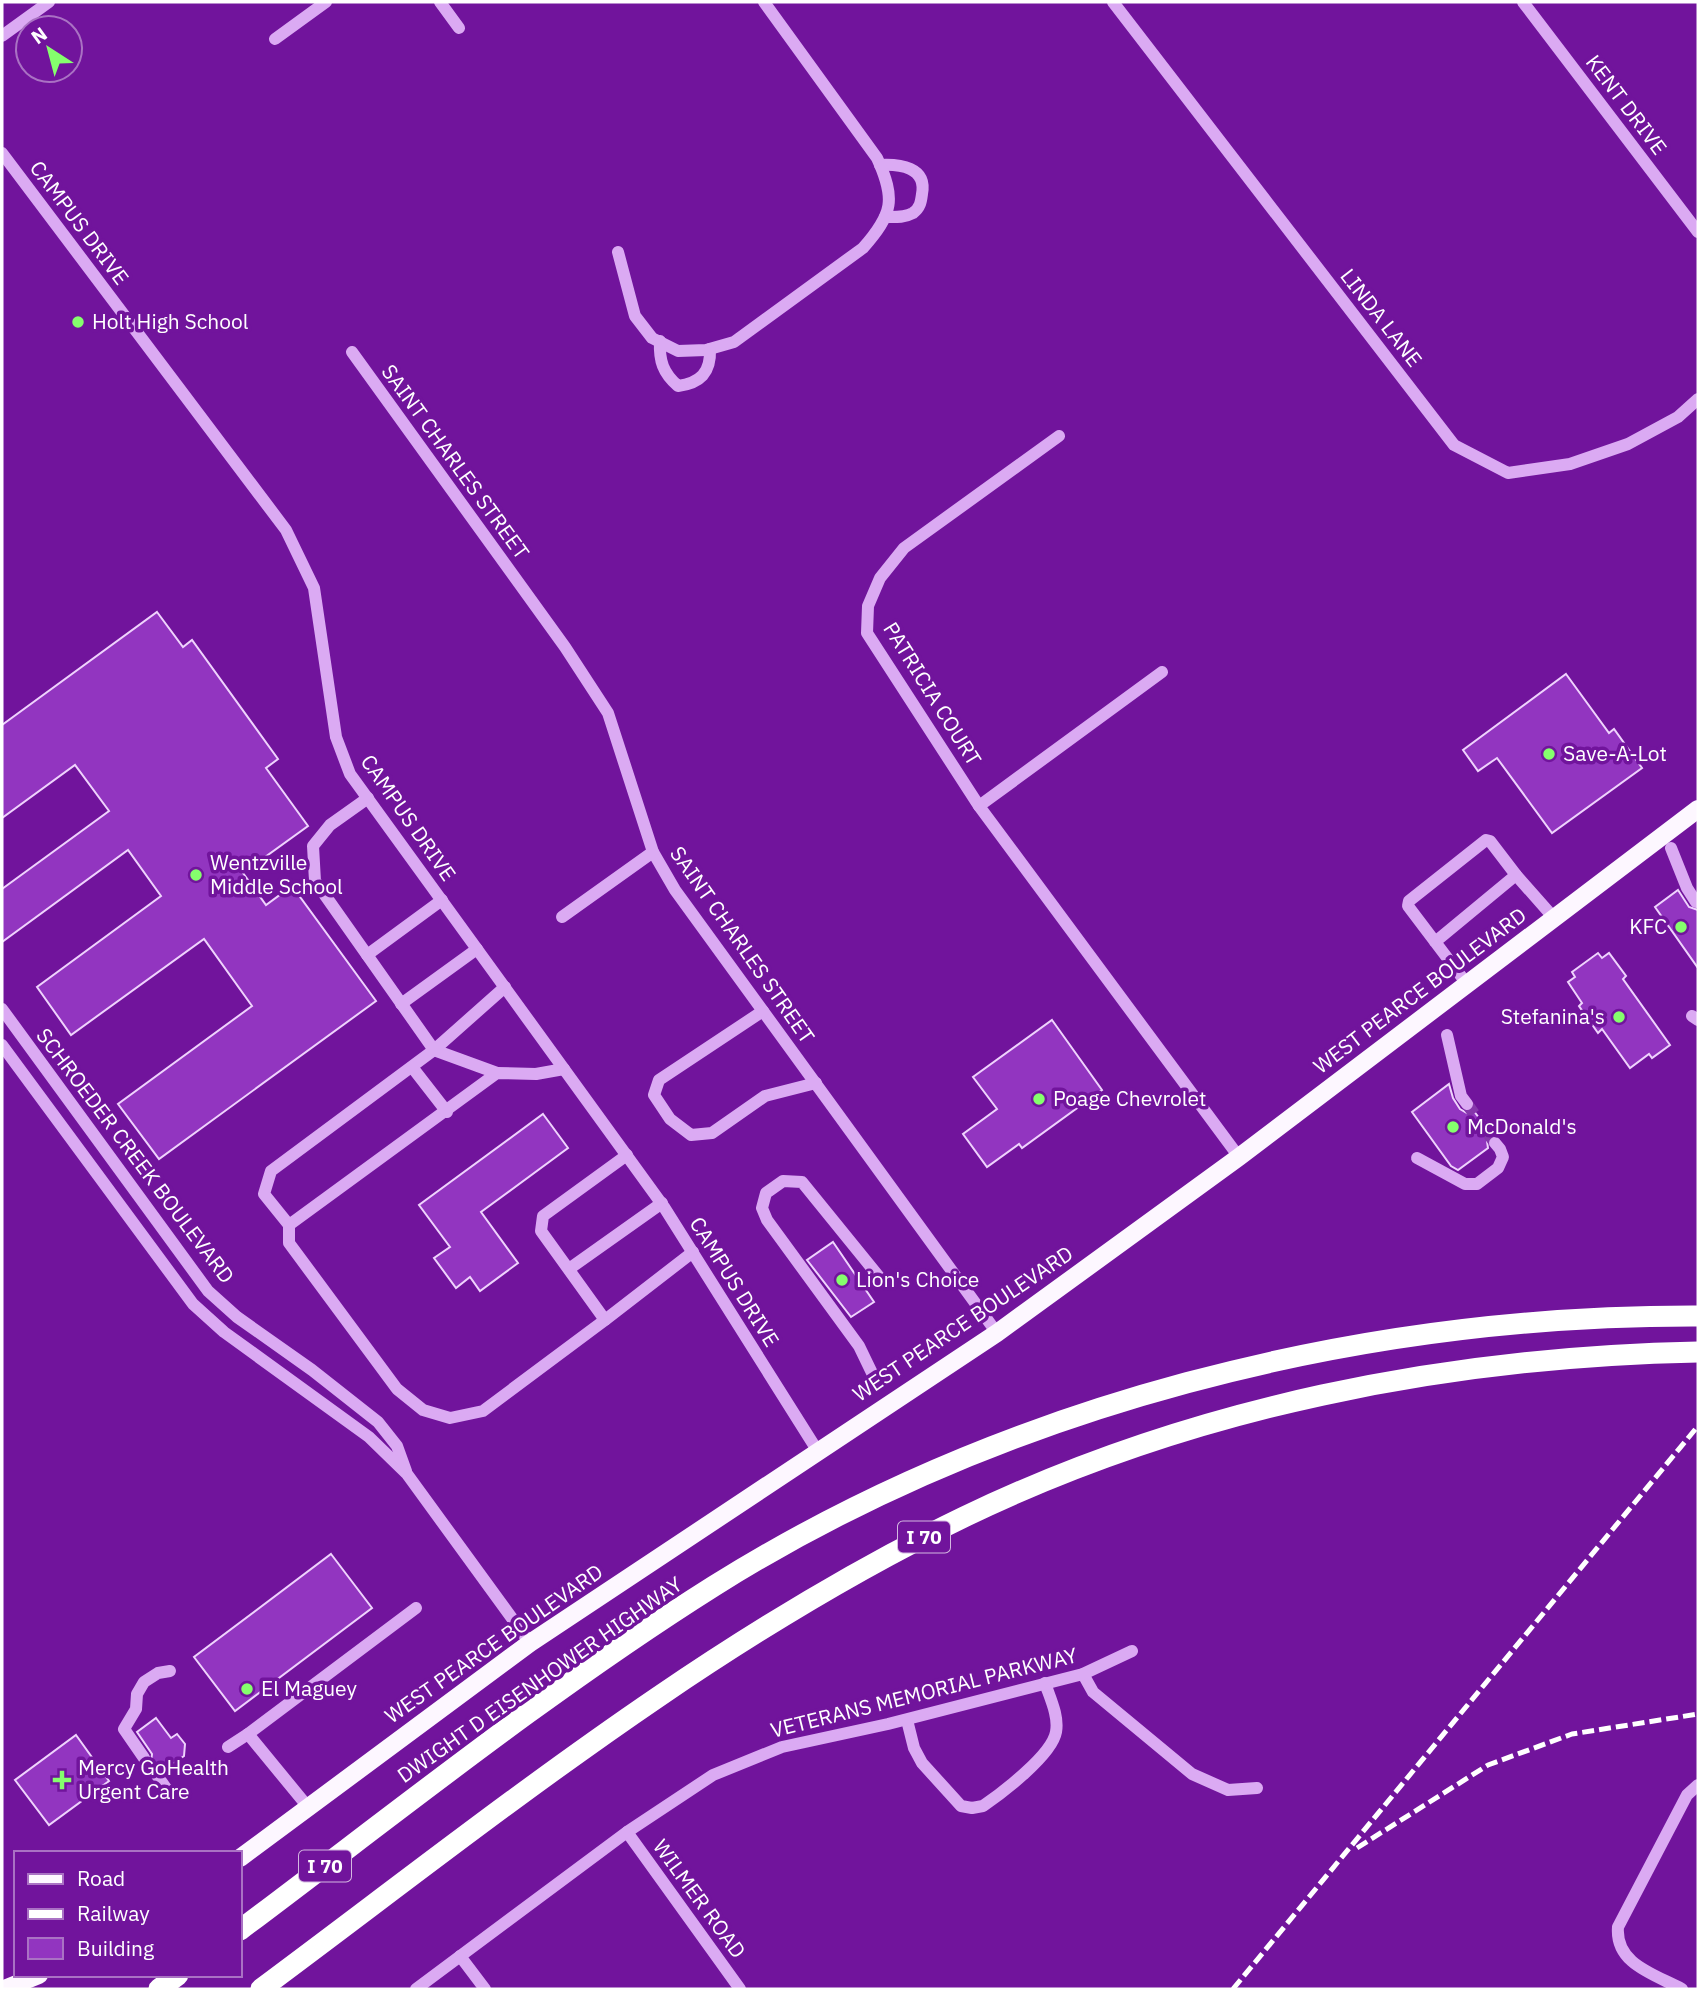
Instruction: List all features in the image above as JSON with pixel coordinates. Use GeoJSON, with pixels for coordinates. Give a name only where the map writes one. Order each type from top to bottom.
{"type":"FeatureCollection","features":[{"type":"Feature","properties":{"kind":"highway","name":"DWIGHT D EISENHOWER HIGHWAY"},"geometry":{"type":"LineString","coordinates":[[242,1929],[621,1647],[717,1584],[849,1510],[988,1448],[1154,1392],[1275,1361],[1352,1347],[1502,1326],[1591,1319],[1698,1316]]}},
{"type":"Feature","properties":{"kind":"highway","name":"I 70"},"geometry":{"type":"LineString","coordinates":[[261,1989],[670,1689],[830,1588],[989,1506],[1059,1476],[1177,1433],[1325,1395],[1476,1368],[1630,1354],[1698,1352]]}},
{"type":"Feature","properties":{"kind":"highway"},"geometry":{"type":"LineString","coordinates":[[159,1989],[175,1977]]}},
{"type":"Feature","properties":{"kind":"main road","name":"WEST PEARCE BOULEVARD"},"geometry":{"type":"LineString","coordinates":[[242,1856],[530,1643],[997,1333],[1239,1157],[1698,809]]}},
{"type":"Feature","properties":{"kind":"main road"},"geometry":{"type":"LineString","coordinates":[[4,1989],[34,1977]]}},
{"type":"Feature","properties":{"kind":"street"},"geometry":{"type":"LineString","coordinates":[[2,36],[48,2]]}},
{"type":"Feature","properties":{"kind":"street"},"geometry":{"type":"LineString","coordinates":[[275,39],[326,2]]}},
{"type":"Feature","properties":{"kind":"street"},"geometry":{"type":"LineString","coordinates":[[440,2],[459,28]]}},
{"type":"Feature","properties":{"kind":"street"},"geometry":{"type":"LineString","coordinates":[[618,252],[635,316],[652,338],[678,351],[710,349],[734,342],[863,248],[880,229],[889,201],[888,180],[764,2]]}},
{"type":"Feature","properties":{"kind":"street","name":"LINDA LANE"},"geometry":{"type":"LineString","coordinates":[[1113,2],[1454,445],[1508,474],[1570,464],[1628,444],[1678,417],[1698,399]]}},
{"type":"Feature","properties":{"kind":"street","name":"KENT DRIVE"},"geometry":{"type":"LineString","coordinates":[[1523,2],[1698,232]]}},
{"type":"Feature","properties":{"kind":"street","name":"CAMPUS DRIVE"},"geometry":{"type":"LineString","coordinates":[[2,153],[286,530],[314,588],[336,737],[350,774],[662,1203],[817,1450]]}},
{"type":"Feature","properties":{"kind":"street"},"geometry":{"type":"LineString","coordinates":[[880,165],[901,164],[909,167],[916,171],[924,185],[920,206],[912,213],[903,217],[885,217]]}},
{"type":"Feature","properties":{"kind":"street"},"geometry":{"type":"LineString","coordinates":[[660,341],[659,356],[665,375],[678,386],[694,384],[707,370],[710,349]]}},
{"type":"Feature","properties":{"kind":"street","name":"SAINT CHARLES STREET"},"geometry":{"type":"LineString","coordinates":[[352,352],[565,647],[608,713],[653,852],[675,890],[997,1333]]}},
{"type":"Feature","properties":{"kind":"street","name":"PATRICIA COURT"},"geometry":{"type":"LineString","coordinates":[[1059,436],[904,548],[880,578],[868,606],[867,633],[979,806],[1239,1157]]}},
{"type":"Feature","properties":{"kind":"street"},"geometry":{"type":"LineString","coordinates":[[979,806],[1162,672]]}},
{"type":"Feature","properties":{"kind":"street"},"geometry":{"type":"LineString","coordinates":[[368,798],[330,825],[313,846],[315,881],[434,1050],[497,1073],[537,1074],[565,1069]]}},
{"type":"Feature","properties":{"kind":"street"},"geometry":{"type":"LineString","coordinates":[[1467,984],[1408,906],[1409,901],[1486,840],[1490,841],[1554,918]]}},
{"type":"Feature","properties":{"kind":"street"},"geometry":{"type":"LineString","coordinates":[[1671,848],[1683,879],[1696,902]]}},
{"type":"Feature","properties":{"kind":"street"},"geometry":{"type":"LineString","coordinates":[[562,916],[653,852]]}},
{"type":"Feature","properties":{"kind":"street"},"geometry":{"type":"LineString","coordinates":[[1435,942],[1516,875]]}},
{"type":"Feature","properties":{"kind":"street"},"geometry":{"type":"LineString","coordinates":[[367,955],[442,900]]}},
{"type":"Feature","properties":{"kind":"street"},"geometry":{"type":"LineString","coordinates":[[401,1004],[477,949]]}},
{"type":"Feature","properties":{"kind":"street"},"geometry":{"type":"LineString","coordinates":[[505,987],[434,1050],[271,1171],[264,1194],[289,1225],[289,1242],[397,1389],[423,1410],[450,1418],[483,1411],[693,1252]]}},
{"type":"Feature","properties":{"kind":"street","name":"SCHROEDER CREEK BOULEVARD"},"geometry":{"type":"LineString","coordinates":[[2,1009],[208,1292],[237,1317],[312,1370],[378,1422],[397,1446],[407,1474]]}},
{"type":"Feature","properties":{"kind":"street"},"geometry":{"type":"LineString","coordinates":[[763,1011],[659,1080],[654,1095],[670,1119],[691,1135],[712,1133],[765,1096],[816,1083]]}},
{"type":"Feature","properties":{"kind":"street"},"geometry":{"type":"LineString","coordinates":[[1447,1035],[1461,1096],[1467,1104]]}},
{"type":"Feature","properties":{"kind":"street","name":"SCHROEDER CREEK BOULEVARD"},"geometry":{"type":"LineString","coordinates":[[2,1045],[193,1304],[224,1332],[369,1437],[407,1474],[530,1643]]}},
{"type":"Feature","properties":{"kind":"street"},"geometry":{"type":"LineString","coordinates":[[412,1067],[447,1112]]}},
{"type":"Feature","properties":{"kind":"street"},"geometry":{"type":"LineString","coordinates":[[289,1225],[497,1073]]}},
{"type":"Feature","properties":{"kind":"street"},"geometry":{"type":"LineString","coordinates":[[1417,1158],[1465,1184],[1477,1184],[1498,1168],[1503,1157],[1495,1143]]}},
{"type":"Feature","properties":{"kind":"street"},"geometry":{"type":"LineString","coordinates":[[605,1320],[541,1231],[543,1216],[627,1155]]}},
{"type":"Feature","properties":{"kind":"street"},"geometry":{"type":"LineString","coordinates":[[873,1375],[859,1346],[767,1220],[762,1208],[766,1193],[783,1181],[802,1182],[884,1283]]}},
{"type":"Feature","properties":{"kind":"street"},"geometry":{"type":"LineString","coordinates":[[569,1269],[662,1203]]}},
{"type":"Feature","properties":{"kind":"street"},"geometry":{"type":"LineString","coordinates":[[300,1386],[312,1370]]}},
{"type":"Feature","properties":{"kind":"street"},"geometry":{"type":"LineString","coordinates":[[228,1747],[416,1608]]}},
{"type":"Feature","properties":{"kind":"street","name":"VETERANS MEMORIAL PARKWAY"},"geometry":{"type":"LineString","coordinates":[[416,1989],[627,1832],[713,1775],[782,1747],[907,1720],[1083,1674],[1132,1651]]}},
{"type":"Feature","properties":{"kind":"street"},"geometry":{"type":"LineString","coordinates":[[144,1758],[124,1730],[136,1709],[137,1694],[144,1682],[158,1673],[170,1671]]}},
{"type":"Feature","properties":{"kind":"street"},"geometry":{"type":"LineString","coordinates":[[1083,1674],[1093,1692],[1192,1774],[1228,1790],[1257,1788]]}},
{"type":"Feature","properties":{"kind":"street"},"geometry":{"type":"LineString","coordinates":[[907,1720],[914,1748],[922,1763],[961,1805],[972,1808],[983,1806],[1038,1760],[1056,1734],[1056,1716],[1045,1684]]}},
{"type":"Feature","properties":{"kind":"street"},"geometry":{"type":"LineString","coordinates":[[248,1734],[308,1807]]}},
{"type":"Feature","properties":{"kind":"street"},"geometry":{"type":"LineString","coordinates":[[154,1771],[170,1794]]}},
{"type":"Feature","properties":{"kind":"street"},"geometry":{"type":"LineString","coordinates":[[1682,1989],[1627,1959],[1616,1941],[1618,1927],[1687,1794],[1698,1785]]}},
{"type":"Feature","properties":{"kind":"street","name":"WILMER ROAD"},"geometry":{"type":"LineString","coordinates":[[627,1832],[740,1989]]}},
{"type":"Feature","properties":{"kind":"street"},"geometry":{"type":"LineString","coordinates":[[460,1956],[485,1989]]}},
{"type":"Feature","properties":{"kind":"building"},"geometry":{"type":"Polygon","coordinates":[[[157,612],[183,647],[192,640],[278,759],[266,768],[308,826],[243,873],[266,905],[292,886],[376,1001],[159,1159],[118,1104],[252,1006],[204,939],[71,1035],[37,987],[161,896],[128,850],[2,942],[2,889],[109,811],[75,765],[2,818],[2,725],[157,612]]]}},
{"type":"Feature","properties":{"kind":"building","name":"Save-A-Lot"},"geometry":{"type":"Polygon","coordinates":[[[1566,674],[1609,733],[1614,729],[1642,768],[1552,833],[1497,758],[1478,771],[1463,750],[1566,674]]]}},
{"type":"Feature","properties":{"kind":"building","name":"KFC"},"geometry":{"type":"Polygon","coordinates":[[[1678,890],[1689,907],[1698,910],[1698,968],[1655,907],[1678,890]]]}},
{"type":"Feature","properties":{"kind":"building","name":"Stefanina's"},"geometry":{"type":"Polygon","coordinates":[[[1598,953],[1602,958],[1609,953],[1626,976],[1623,979],[1670,1045],[1652,1058],[1649,1054],[1630,1068],[1602,1029],[1598,1033],[1579,1006],[1582,1003],[1568,982],[1575,977],[1572,972],[1598,953]]]}},
{"type":"Feature","properties":{"kind":"building","name":"Poage Chevrolet"},"geometry":{"type":"Polygon","coordinates":[[[1052,1020],[1102,1090],[1022,1148],[1019,1144],[987,1167],[963,1134],[997,1109],[973,1077],[1052,1020]]]}},
{"type":"Feature","properties":{"kind":"building","name":"McDonald's"},"geometry":{"type":"Polygon","coordinates":[[[1449,1084],[1460,1109],[1467,1113],[1473,1110],[1492,1135],[1487,1141],[1488,1148],[1458,1170],[1451,1166],[1412,1112],[1449,1084]]]}},
{"type":"Feature","properties":{"kind":"building"},"geometry":{"type":"Polygon","coordinates":[[[543,1114],[568,1148],[481,1212],[518,1263],[480,1291],[470,1277],[456,1288],[434,1258],[450,1247],[419,1205],[543,1114]]]}},
{"type":"Feature","properties":{"kind":"building","name":"Lion's Choice"},"geometry":{"type":"Polygon","coordinates":[[[833,1242],[874,1302],[851,1317],[807,1260],[833,1242]]]}},
{"type":"Feature","properties":{"kind":"building"},"geometry":{"type":"Polygon","coordinates":[[[331,1554],[372,1608],[235,1711],[194,1657],[331,1554]]]}},
{"type":"Feature","properties":{"kind":"building"},"geometry":{"type":"Polygon","coordinates":[[[156,1718],[171,1738],[177,1734],[185,1744],[184,1756],[164,1770],[158,1763],[151,1763],[152,1754],[137,1732],[156,1718]]]}},
{"type":"Feature","properties":{"kind":"building","name":"Mercy GoHealth Urgent Care"},"geometry":{"type":"Polygon","coordinates":[[[76,1735],[109,1781],[49,1825],[15,1780],[76,1735]]]}},
{"type":"Feature","properties":{"kind":"tunnel"},"geometry":{"type":"LineString","coordinates":[[1467,1104],[1495,1143]]}},
{"type":"Feature","properties":{"kind":"railway"},"geometry":{"type":"LineString","coordinates":[[1233,1989],[1698,1426]]}},
{"type":"Feature","properties":{"kind":"railway"},"geometry":{"type":"LineString","coordinates":[[1357,1848],[1488,1765],[1572,1734],[1698,1714]]}},
{"type":"Feature","properties":{"kind":"place","name":"Holt High School"},"geometry":{"type":"Point","coordinates":[78,322]}},
{"type":"Feature","properties":{"kind":"place","name":"Save-A-Lot"},"geometry":{"type":"Point","coordinates":[1549,754]}},
{"type":"Feature","properties":{"kind":"place","name":"Wentzville Middle School"},"geometry":{"type":"Point","coordinates":[196,875]}},
{"type":"Feature","properties":{"kind":"place","name":"KFC"},"geometry":{"type":"Point","coordinates":[1681,927]}},
{"type":"Feature","properties":{"kind":"place","name":"Stefanina's"},"geometry":{"type":"Point","coordinates":[1619,1017]}},
{"type":"Feature","properties":{"kind":"place","name":"Poage Chevrolet"},"geometry":{"type":"Point","coordinates":[1039,1099]}},
{"type":"Feature","properties":{"kind":"place","name":"McDonald's"},"geometry":{"type":"Point","coordinates":[1453,1127]}},
{"type":"Feature","properties":{"kind":"place","name":"Lion's Choice"},"geometry":{"type":"Point","coordinates":[842,1280]}},
{"type":"Feature","properties":{"kind":"place","name":"El Maguey"},"geometry":{"type":"Point","coordinates":[247,1689]}},
{"type":"Feature","properties":{"kind":"place","name":"Mercy GoHealth Urgent Care"},"geometry":{"type":"Point","coordinates":[62,1780]}}]}
